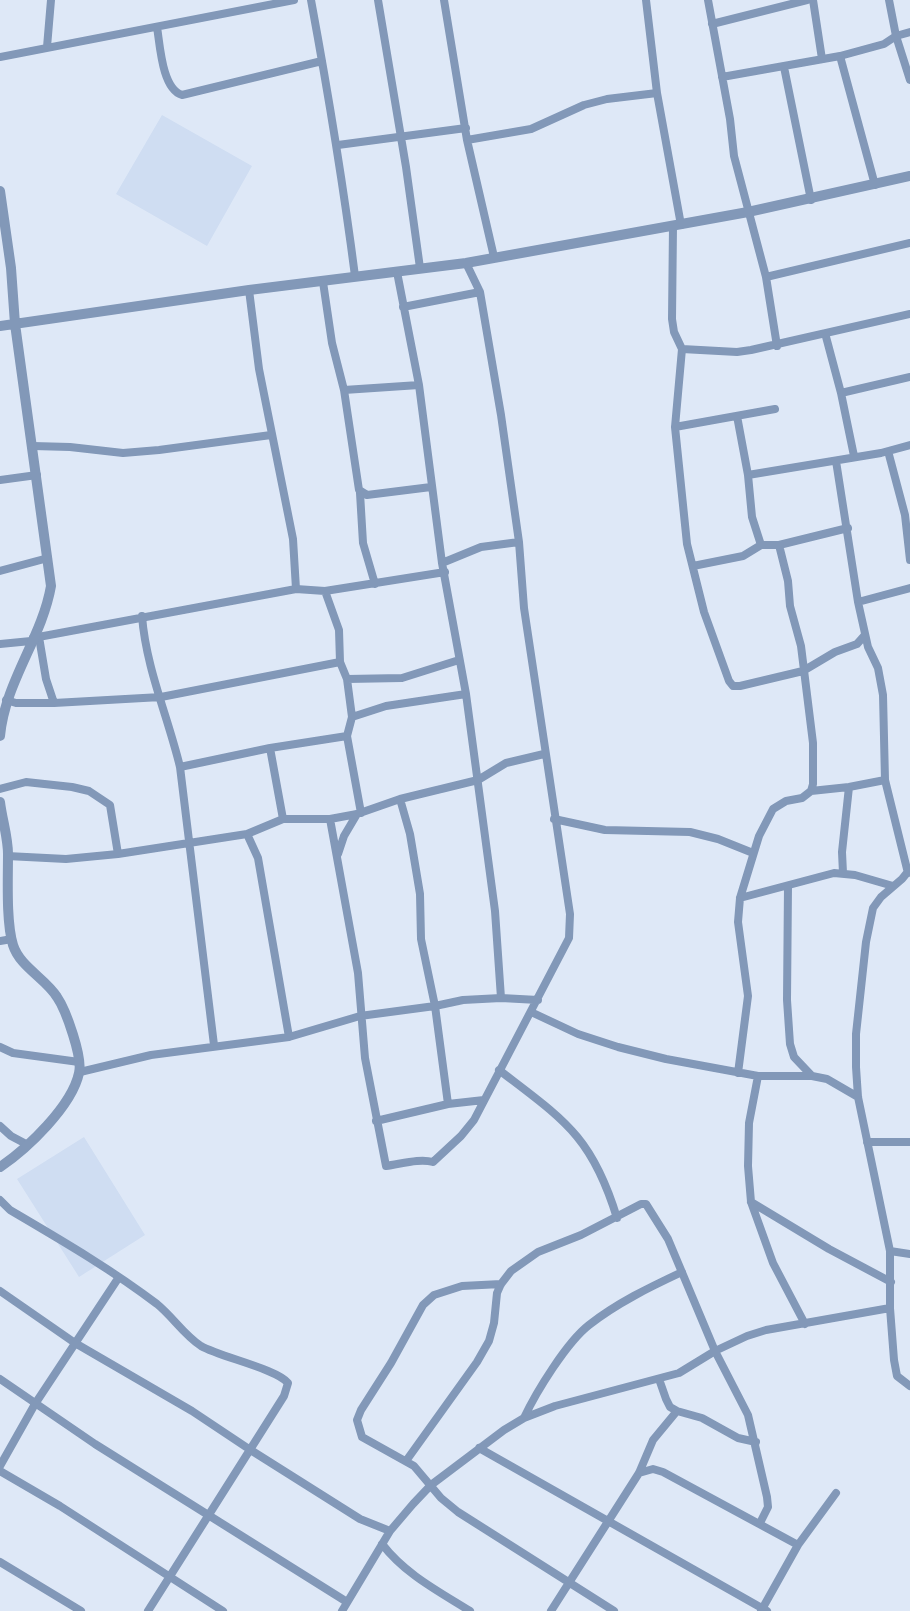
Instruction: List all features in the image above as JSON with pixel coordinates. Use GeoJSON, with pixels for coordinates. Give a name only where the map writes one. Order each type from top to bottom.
{"type":"FeatureCollection","features":[{"type":"Feature","properties":{"kind":"street"},"geometry":{"type":"LineString","coordinates":[[47,47],[51,0]]}},
{"type":"Feature","properties":{"kind":"street"},"geometry":{"type":"LineString","coordinates":[[0,57],[294,0]]}},
{"type":"Feature","properties":{"kind":"street"},"geometry":{"type":"LineString","coordinates":[[311,0],[328,103],[338,145],[355,276]]}},
{"type":"Feature","properties":{"kind":"street"},"geometry":{"type":"LineString","coordinates":[[378,0],[402,137],[420,268]]}},
{"type":"Feature","properties":{"kind":"street"},"geometry":{"type":"LineString","coordinates":[[444,0],[467,140],[494,257]]}},
{"type":"Feature","properties":{"kind":"street"},"geometry":{"type":"LineString","coordinates":[[646,0],[657,93],[677,225],[672,318],[674,332],[682,349],[675,427],[680,495],[687,544],[704,612],[730,684],[740,686],[803,672],[835,652],[857,644],[865,635]]}},
{"type":"Feature","properties":{"kind":"street"},"geometry":{"type":"LineString","coordinates":[[708,0],[730,119],[734,156],[766,277],[777,346]]}},
{"type":"Feature","properties":{"kind":"street"},"geometry":{"type":"LineString","coordinates":[[712,24],[807,0]]}},
{"type":"Feature","properties":{"kind":"street"},"geometry":{"type":"LineString","coordinates":[[813,0],[822,59]]}},
{"type":"Feature","properties":{"kind":"street"},"geometry":{"type":"LineString","coordinates":[[889,0],[896,36],[910,80]]}},
{"type":"Feature","properties":{"kind":"street"},"geometry":{"type":"LineString","coordinates":[[156,27],[168,82],[173,90],[182,95],[322,61]]}},
{"type":"Feature","properties":{"kind":"street"},"geometry":{"type":"LineString","coordinates":[[722,77],[840,56],[884,44],[896,36],[910,32]]}},
{"type":"Feature","properties":{"kind":"street"},"geometry":{"type":"LineString","coordinates":[[840,56],[875,185]]}},
{"type":"Feature","properties":{"kind":"street"},"geometry":{"type":"LineString","coordinates":[[784,67],[811,200]]}},
{"type":"Feature","properties":{"kind":"street"},"geometry":{"type":"LineString","coordinates":[[467,140],[531,129],[584,106],[607,100],[657,93]]}},
{"type":"Feature","properties":{"kind":"street"},"geometry":{"type":"LineString","coordinates":[[338,145],[466,128]]}},
{"type":"Feature","properties":{"kind":"street"},"geometry":{"type":"LineString","coordinates":[[0,326],[249,290],[323,282],[355,276],[466,262],[811,200],[910,176]]}},
{"type":"Feature","properties":{"kind":"street"},"geometry":{"type":"LineString","coordinates":[[0,190],[12,268],[15,324],[51,586],[50,596],[34,639],[6,700],[1,718],[0,736]]}},
{"type":"Feature","properties":{"kind":"street"},"geometry":{"type":"LineString","coordinates":[[766,277],[910,244]]}},
{"type":"Feature","properties":{"kind":"street"},"geometry":{"type":"LineString","coordinates":[[330,819],[358,973],[360,1016],[376,1122],[386,1166],[408,1164],[424,1159],[433,1162],[461,1136],[484,1100],[569,938],[570,914],[544,754],[524,608],[519,542],[509,464],[480,292],[466,262]]}},
{"type":"Feature","properties":{"kind":"street"},"geometry":{"type":"LineString","coordinates":[[397,272],[419,386],[442,563],[466,694],[495,911],[501,998]]}},
{"type":"Feature","properties":{"kind":"street"},"geometry":{"type":"LineString","coordinates":[[323,282],[332,342],[344,390],[350,444],[360,493],[363,543],[374,584]]}},
{"type":"Feature","properties":{"kind":"street"},"geometry":{"type":"LineString","coordinates":[[249,290],[259,369],[293,539],[296,589]]}},
{"type":"Feature","properties":{"kind":"street"},"geometry":{"type":"LineString","coordinates":[[403,307],[480,292]]}},
{"type":"Feature","properties":{"kind":"street"},"geometry":{"type":"LineString","coordinates":[[682,349],[737,352],[777,346],[825,333],[910,315]]}},
{"type":"Feature","properties":{"kind":"street"},"geometry":{"type":"LineString","coordinates":[[825,333],[841,394],[854,456]]}},
{"type":"Feature","properties":{"kind":"street"},"geometry":{"type":"LineString","coordinates":[[841,394],[910,378]]}},
{"type":"Feature","properties":{"kind":"street"},"geometry":{"type":"LineString","coordinates":[[344,390],[419,386]]}},
{"type":"Feature","properties":{"kind":"street"},"geometry":{"type":"LineString","coordinates":[[675,427],[775,409]]}},
{"type":"Feature","properties":{"kind":"street"},"geometry":{"type":"LineString","coordinates":[[737,416],[748,475],[752,517],[761,545]]}},
{"type":"Feature","properties":{"kind":"street"},"geometry":{"type":"LineString","coordinates":[[33,446],[70,447],[123,453],[271,435]]}},
{"type":"Feature","properties":{"kind":"street"},"geometry":{"type":"LineString","coordinates":[[748,475],[836,461],[910,445]]}},
{"type":"Feature","properties":{"kind":"street"},"geometry":{"type":"LineString","coordinates":[[888,451],[908,515],[910,560]]}},
{"type":"Feature","properties":{"kind":"street"},"geometry":{"type":"LineString","coordinates":[[836,461],[848,528],[858,602],[865,635],[878,668],[883,695],[885,780],[909,871],[872,908],[856,1034],[856,1067],[858,1097],[890,1251],[890,1308],[897,1376],[910,1386]]}},
{"type":"Feature","properties":{"kind":"street"},"geometry":{"type":"LineString","coordinates":[[0,480],[37,475]]}},
{"type":"Feature","properties":{"kind":"street"},"geometry":{"type":"LineString","coordinates":[[360,493],[376,494],[431,487]]}},
{"type":"Feature","properties":{"kind":"street"},"geometry":{"type":"LineString","coordinates":[[694,566],[743,556],[761,545],[779,545],[848,528]]}},
{"type":"Feature","properties":{"kind":"street"},"geometry":{"type":"LineString","coordinates":[[442,563],[481,547],[519,542]]}},
{"type":"Feature","properties":{"kind":"street"},"geometry":{"type":"LineString","coordinates":[[738,1073],[748,996],[738,922],[740,898],[759,836],[773,809],[786,801],[802,798],[811,791],[814,784],[813,743],[801,646],[790,606],[788,581],[779,545]]}},
{"type":"Feature","properties":{"kind":"street"},"geometry":{"type":"LineString","coordinates":[[0,571],[48,558]]}},
{"type":"Feature","properties":{"kind":"street"},"geometry":{"type":"LineString","coordinates":[[0,644],[78,631],[142,616],[296,589],[326,590],[445,572]]}},
{"type":"Feature","properties":{"kind":"street"},"geometry":{"type":"LineString","coordinates":[[858,602],[910,588]]}},
{"type":"Feature","properties":{"kind":"street"},"geometry":{"type":"LineString","coordinates":[[326,590],[339,630],[340,662],[347,679],[352,717],[346,736],[359,813],[344,836],[338,852],[339,866]]}},
{"type":"Feature","properties":{"kind":"street"},"geometry":{"type":"LineString","coordinates":[[142,616],[148,660],[161,697],[180,767],[187,843],[214,1045]]}},
{"type":"Feature","properties":{"kind":"street"},"geometry":{"type":"LineString","coordinates":[[34,639],[54,703]]}},
{"type":"Feature","properties":{"kind":"street"},"geometry":{"type":"LineString","coordinates":[[347,679],[402,678],[459,660]]}},
{"type":"Feature","properties":{"kind":"street"},"geometry":{"type":"LineString","coordinates":[[6,700],[16,703],[54,703],[161,697],[340,662]]}},
{"type":"Feature","properties":{"kind":"street"},"geometry":{"type":"LineString","coordinates":[[352,717],[386,706],[466,694]]}},
{"type":"Feature","properties":{"kind":"street"},"geometry":{"type":"LineString","coordinates":[[180,767],[270,748],[346,736]]}},
{"type":"Feature","properties":{"kind":"street"},"geometry":{"type":"LineString","coordinates":[[270,748],[283,819]]}},
{"type":"Feature","properties":{"kind":"street"},"geometry":{"type":"LineString","coordinates":[[5,855],[66,859],[118,854],[247,834],[283,819],[330,819],[359,813],[400,799],[478,780],[506,763],[544,754]]}},
{"type":"Feature","properties":{"kind":"street"},"geometry":{"type":"LineString","coordinates":[[811,791],[849,787],[885,780]]}},
{"type":"Feature","properties":{"kind":"street"},"geometry":{"type":"LineString","coordinates":[[0,789],[26,782],[89,791],[110,805],[118,854]]}},
{"type":"Feature","properties":{"kind":"street"},"geometry":{"type":"LineString","coordinates":[[843,873],[842,852],[849,787]]}},
{"type":"Feature","properties":{"kind":"street"},"geometry":{"type":"LineString","coordinates":[[400,799],[410,834],[420,894],[422,939],[435,1006],[448,1104]]}},
{"type":"Feature","properties":{"kind":"street"},"geometry":{"type":"LineString","coordinates":[[0,802],[12,940],[24,962],[58,997],[80,1067],[61,1108],[28,1145],[0,1167]]}},
{"type":"Feature","properties":{"kind":"street"},"geometry":{"type":"LineString","coordinates":[[554,819],[605,830],[690,832],[718,839],[753,854]]}},
{"type":"Feature","properties":{"kind":"street"},"geometry":{"type":"LineString","coordinates":[[247,834],[258,858],[289,1037]]}},
{"type":"Feature","properties":{"kind":"street"},"geometry":{"type":"LineString","coordinates":[[740,898],[843,873],[893,886]]}},
{"type":"Feature","properties":{"kind":"street"},"geometry":{"type":"LineString","coordinates":[[788,886],[787,1000],[790,1044],[794,1057],[812,1076]]}},
{"type":"Feature","properties":{"kind":"street"},"geometry":{"type":"LineString","coordinates":[[0,941],[12,940]]}},
{"type":"Feature","properties":{"kind":"street"},"geometry":{"type":"LineString","coordinates":[[0,1048],[80,1067],[214,1045],[289,1037],[360,1016],[435,1006],[463,1000],[501,998],[538,1000]]}},
{"type":"Feature","properties":{"kind":"street"},"geometry":{"type":"LineString","coordinates":[[531,1012],[578,1034],[618,1047],[738,1073],[758,1076],[812,1076],[827,1079],[858,1097]]}},
{"type":"Feature","properties":{"kind":"street"},"geometry":{"type":"LineString","coordinates":[[499,1070],[560,1116],[576,1132],[599,1170],[617,1218]]}},
{"type":"Feature","properties":{"kind":"street"},"geometry":{"type":"LineString","coordinates":[[758,1076],[749,1122],[748,1166],[751,1202],[774,1263],[804,1324]]}},
{"type":"Feature","properties":{"kind":"street"},"geometry":{"type":"LineString","coordinates":[[376,1122],[448,1104],[484,1100]]}},
{"type":"Feature","properties":{"kind":"street"},"geometry":{"type":"LineString","coordinates":[[0,1126],[11,1136],[28,1145]]}},
{"type":"Feature","properties":{"kind":"street"},"geometry":{"type":"LineString","coordinates":[[867,1142],[910,1142]]}},
{"type":"Feature","properties":{"kind":"street"},"geometry":{"type":"LineString","coordinates":[[0,1200],[10,1210],[120,1277],[159,1306],[200,1345],[286,1381],[288,1389],[284,1396],[148,1611]]}},
{"type":"Feature","properties":{"kind":"street"},"geometry":{"type":"LineString","coordinates":[[751,1202],[836,1254],[891,1282]]}},
{"type":"Feature","properties":{"kind":"street"},"geometry":{"type":"LineString","coordinates":[[406,1461],[477,1362],[489,1341],[494,1323],[497,1293],[501,1284],[518,1266],[538,1252],[617,1218],[640,1204],[646,1204],[668,1239],[715,1351],[748,1416],[756,1442],[768,1507],[760,1523]]}},
{"type":"Feature","properties":{"kind":"street"},"geometry":{"type":"LineString","coordinates":[[890,1251],[910,1254]]}},
{"type":"Feature","properties":{"kind":"street"},"geometry":{"type":"LineString","coordinates":[[524,1418],[533,1399],[560,1358],[588,1326],[646,1289],[682,1272]]}},
{"type":"Feature","properties":{"kind":"street"},"geometry":{"type":"LineString","coordinates":[[0,1466],[35,1404],[120,1277]]}},
{"type":"Feature","properties":{"kind":"street"},"geometry":{"type":"LineString","coordinates":[[501,1284],[462,1286],[434,1295],[423,1306],[391,1363],[360,1410],[357,1420],[362,1437],[414,1466],[441,1498],[458,1512],[567,1583],[614,1611]]}},
{"type":"Feature","properties":{"kind":"street"},"geometry":{"type":"LineString","coordinates":[[0,1291],[75,1343],[184,1406],[360,1519],[390,1531]]}},
{"type":"Feature","properties":{"kind":"street"},"geometry":{"type":"LineString","coordinates":[[342,1611],[390,1531],[431,1486],[479,1448],[524,1418],[582,1398],[678,1373],[715,1351],[747,1336],[766,1330],[890,1308]]}},
{"type":"Feature","properties":{"kind":"street"},"geometry":{"type":"LineString","coordinates":[[659,1379],[666,1400],[678,1411],[702,1418],[738,1438],[756,1442]]}},
{"type":"Feature","properties":{"kind":"street"},"geometry":{"type":"LineString","coordinates":[[0,1380],[208,1515],[347,1602]]}},
{"type":"Feature","properties":{"kind":"street"},"geometry":{"type":"LineString","coordinates":[[551,1611],[567,1583],[639,1473],[653,1440],[678,1411]]}},
{"type":"Feature","properties":{"kind":"street"},"geometry":{"type":"LineString","coordinates":[[479,1448],[764,1610],[798,1545],[836,1492]]}},
{"type":"Feature","properties":{"kind":"street"},"geometry":{"type":"LineString","coordinates":[[639,1473],[653,1469],[663,1472],[798,1545]]}},
{"type":"Feature","properties":{"kind":"street"},"geometry":{"type":"LineString","coordinates":[[0,1471],[60,1506],[222,1611]]}},
{"type":"Feature","properties":{"kind":"street"},"geometry":{"type":"LineString","coordinates":[[382,1544],[395,1561],[410,1573],[470,1611]]}},
{"type":"Feature","properties":{"kind":"street"},"geometry":{"type":"LineString","coordinates":[[0,1562],[81,1611]]}},
{"type":"Feature","properties":{"kind":"shaded area"},"geometry":{"type":"Polygon","coordinates":[[[162,115],[252,166],[207,246],[116,194],[162,115]]]}},
{"type":"Feature","properties":{"kind":"shaded area"},"geometry":{"type":"Polygon","coordinates":[[[84,1137],[145,1235],[79,1277],[17,1179],[84,1137]]]}}]}
